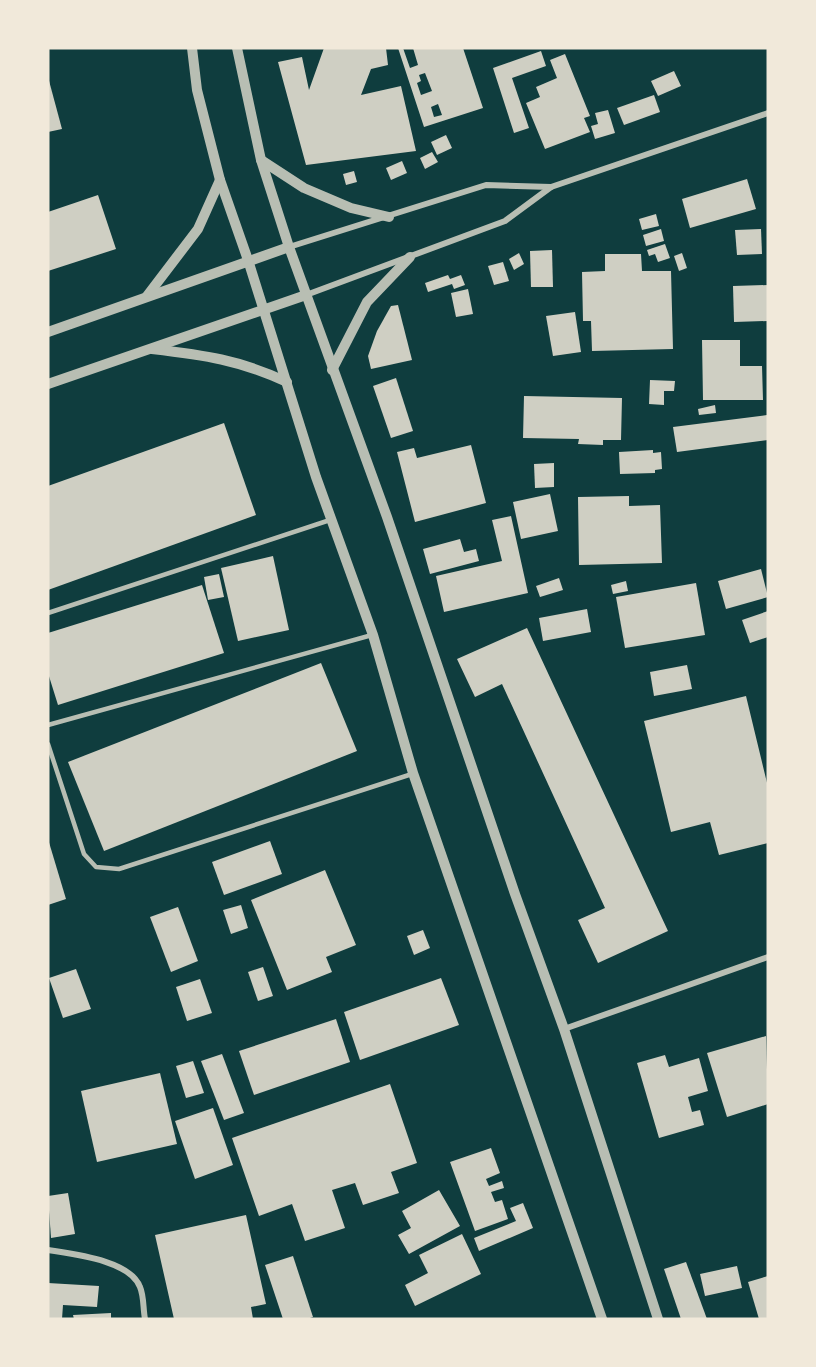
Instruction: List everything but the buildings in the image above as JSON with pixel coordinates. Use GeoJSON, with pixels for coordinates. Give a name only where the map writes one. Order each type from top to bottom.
{"type":"FeatureCollection","features":[{"type":"Feature","properties":{"kind":"street"},"geometry":{"type":"LineString","coordinates":[[192,48],[198,90],[220,180],[373,635],[413,773],[602,1319]]}},
{"type":"Feature","properties":{"kind":"street"},"geometry":{"type":"LineString","coordinates":[[237,48],[261,160],[289,247],[332,370],[384,507],[515,894],[564,1029],[658,1319]]}},
{"type":"Feature","properties":{"kind":"street"},"geometry":{"type":"LineString","coordinates":[[48,384],[410,257],[505,221],[551,187],[768,113]]}},
{"type":"Feature","properties":{"kind":"street"},"geometry":{"type":"LineString","coordinates":[[261,160],[304,188],[351,208],[389,217]]}},
{"type":"Feature","properties":{"kind":"street"},"geometry":{"type":"LineString","coordinates":[[146,297],[198,230],[220,180]]}},
{"type":"Feature","properties":{"kind":"street"},"geometry":{"type":"LineString","coordinates":[[48,332],[248,260],[486,185],[551,187]]}},
{"type":"Feature","properties":{"kind":"street"},"geometry":{"type":"LineString","coordinates":[[332,370],[367,302],[410,257]]}},
{"type":"Feature","properties":{"kind":"street"},"geometry":{"type":"LineString","coordinates":[[149,348],[223,358],[256,367],[287,382]]}},
{"type":"Feature","properties":{"kind":"street"},"geometry":{"type":"LineString","coordinates":[[564,1029],[768,957]]}},
{"type":"Feature","properties":{"kind":"street"},"geometry":{"type":"LineString","coordinates":[[48,1250],[91,1256],[121,1268],[140,1285],[145,1319]]}},
{"type":"Feature","properties":{"kind":"lane"},"geometry":{"type":"LineString","coordinates":[[48,613],[333,519]]}},
{"type":"Feature","properties":{"kind":"lane"},"geometry":{"type":"LineString","coordinates":[[48,725],[373,635]]}},
{"type":"Feature","properties":{"kind":"lane"},"geometry":{"type":"LineString","coordinates":[[48,744],[84,854],[96,867],[119,869],[413,773]]}}]}
